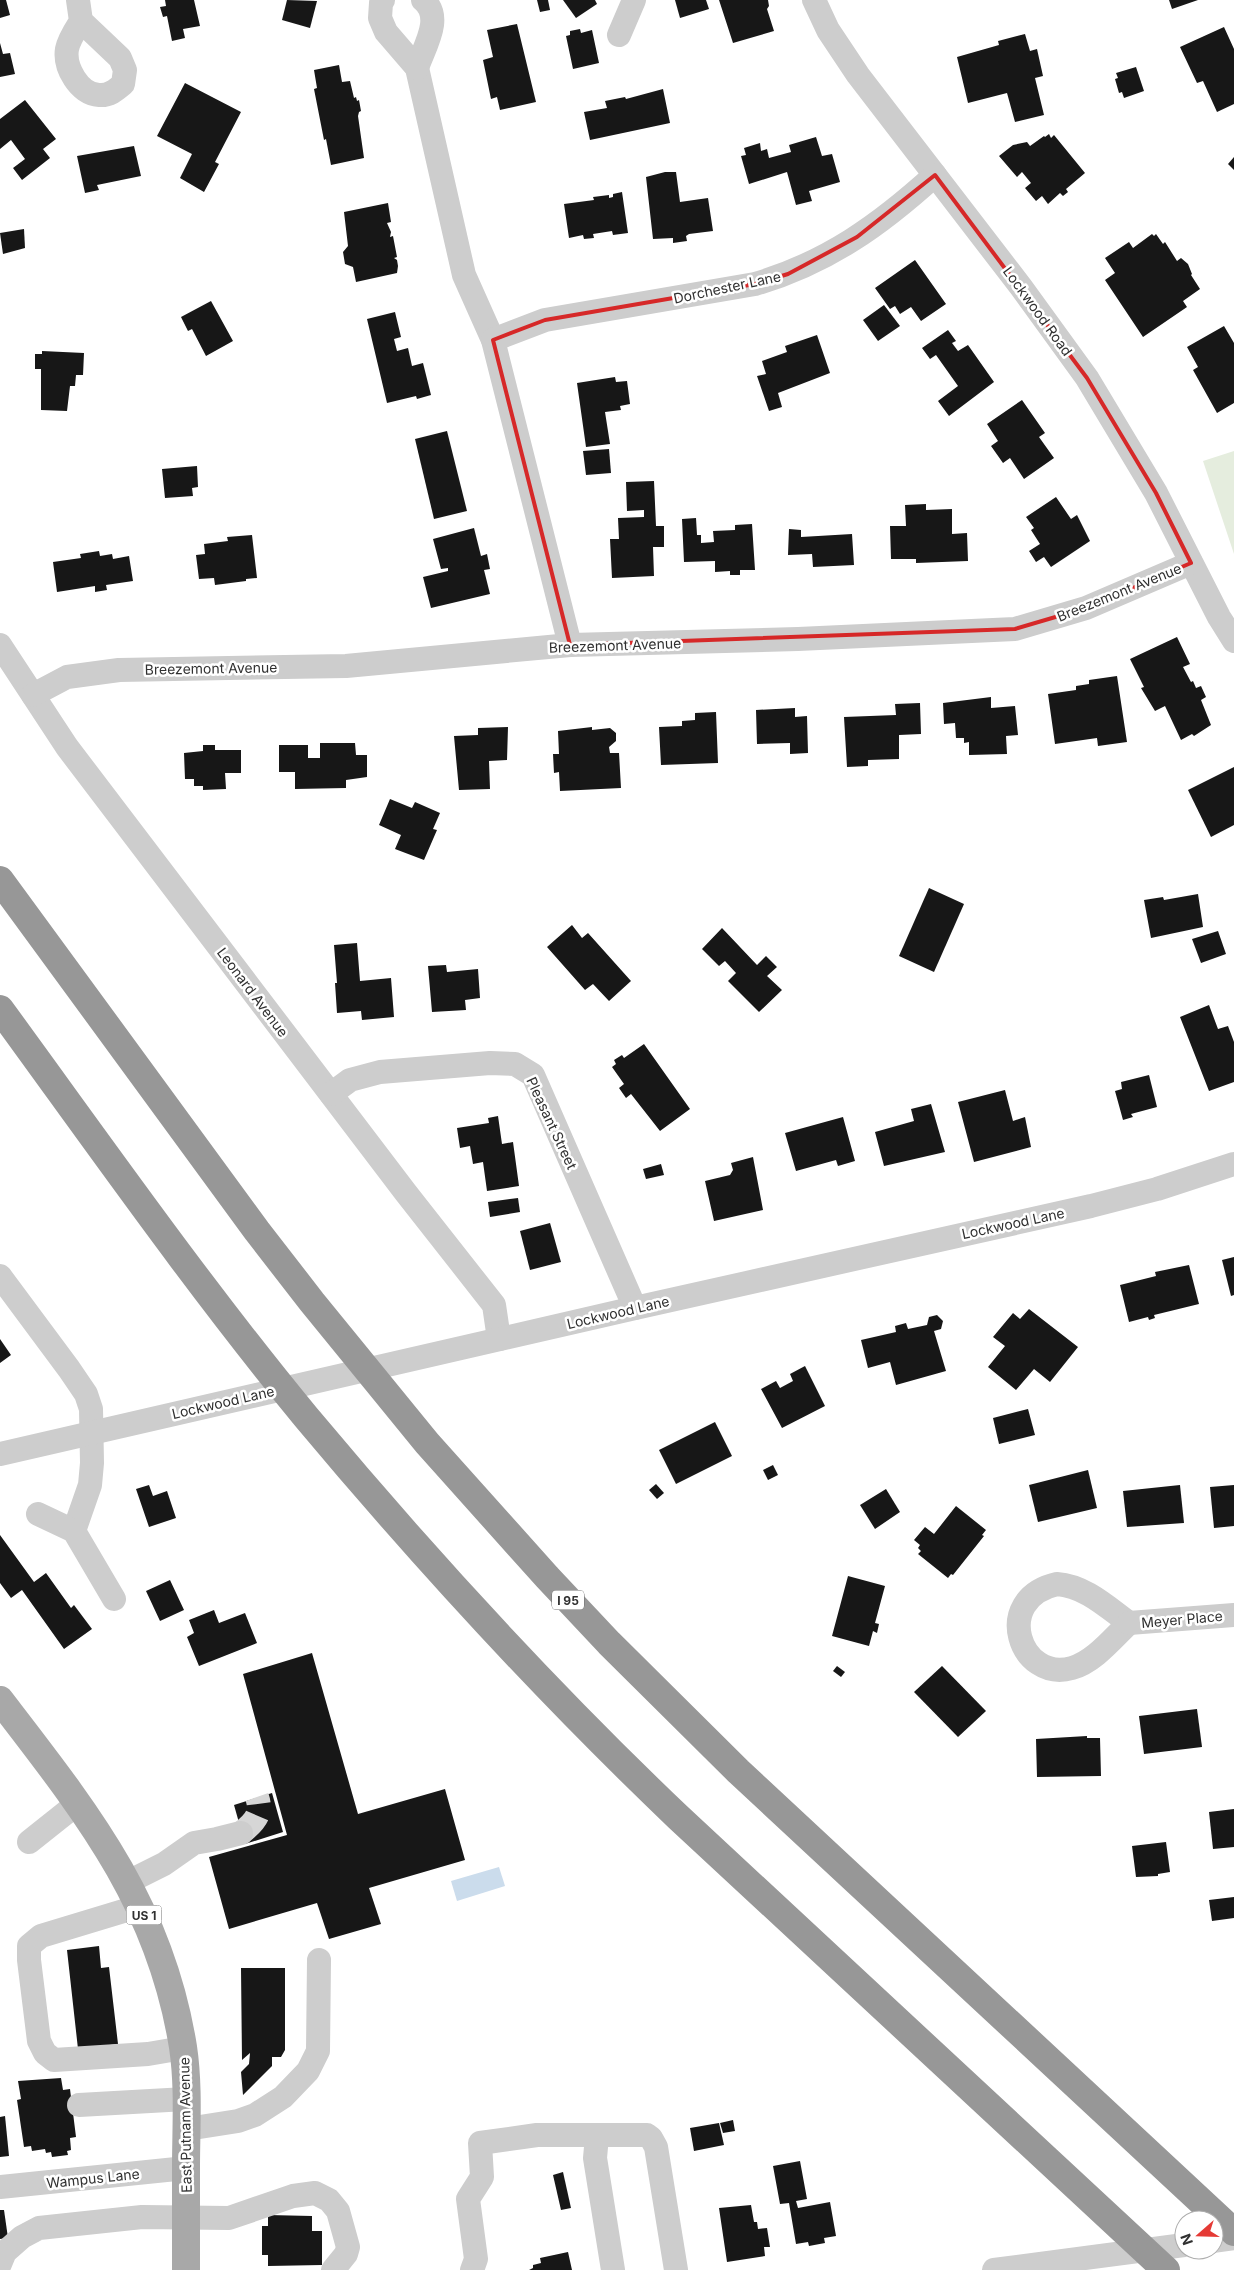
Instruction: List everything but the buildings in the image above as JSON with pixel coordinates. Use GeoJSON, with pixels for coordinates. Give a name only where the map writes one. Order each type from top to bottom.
{"type":"FeatureCollection","features":[{"type":"Feature","properties":{"kind":"highway","name":"I 95"},"geometry":{"type":"LineString","coordinates":[[0,880],[312,1302],[427,1443],[553,1584],[615,1650],[738,1771],[1234,2232]]}},
{"type":"Feature","properties":{"kind":"highway"},"geometry":{"type":"LineString","coordinates":[[0,1009],[9,1026],[192,1270],[299,1408],[485,1622],[606,1747],[678,1817],[1166,2270]]}},
{"type":"Feature","properties":{"kind":"main road","name":"East Putnam Avenue"},"geometry":{"type":"LineString","coordinates":[[0,1700],[78,1803],[105,1843],[134,1894],[165,1969],[183,2048],[187,2129],[186,2270]]}},
{"type":"Feature","properties":{"kind":"street"},"geometry":{"type":"LineString","coordinates":[[383,0],[381,2],[380,18],[386,32],[417,68],[464,275],[493,340],[570,645]]}},
{"type":"Feature","properties":{"kind":"street"},"geometry":{"type":"LineString","coordinates":[[417,68],[434,18],[429,5],[423,0]]}},
{"type":"Feature","properties":{"kind":"street"},"geometry":{"type":"LineString","coordinates":[[619,34],[634,0]]}},
{"type":"Feature","properties":{"kind":"street","name":"Lockwood Road"},"geometry":{"type":"LineString","coordinates":[[814,0],[828,30],[847,59],[1061,340],[1087,378],[1152,485],[1191,563],[1234,642]]}},
{"type":"Feature","properties":{"kind":"street","name":"Dorchester Lane"},"geometry":{"type":"LineString","coordinates":[[493,340],[545,320],[755,284],[788,274],[824,257],[857,237],[935,175]]}},
{"type":"Feature","properties":{"kind":"street","name":"Breezemont Avenue"},"geometry":{"type":"LineString","coordinates":[[33,695],[67,677],[119,670],[346,666],[570,645],[798,639],[1015,628],[1046,621],[1086,608],[1191,563]]}},
{"type":"Feature","properties":{"kind":"street","name":"Leonard Avenue"},"geometry":{"type":"LineString","coordinates":[[0,645],[67,747],[494,1305],[499,1338]]}},
{"type":"Feature","properties":{"kind":"street","name":"Pleasant Street"},"geometry":{"type":"LineString","coordinates":[[331,1094],[350,1080],[380,1072],[490,1063],[515,1064],[533,1075],[635,1308]]}},
{"type":"Feature","properties":{"kind":"street","name":"Lockwood Lane"},"geometry":{"type":"LineString","coordinates":[[0,1454],[499,1338],[1091,1206],[1157,1189],[1234,1164]]}},
{"type":"Feature","properties":{"kind":"street"},"geometry":{"type":"LineString","coordinates":[[0,1276],[86,1394],[92,1409],[90,1485],[74,1532]]}},
{"type":"Feature","properties":{"kind":"street"},"geometry":{"type":"LineString","coordinates":[[38,1514],[74,1532],[114,1599]]}},
{"type":"Feature","properties":{"kind":"street","name":"Meyer Place"},"geometry":{"type":"LineString","coordinates":[[1129,1623],[1083,1590],[1070,1585],[1057,1584],[1044,1587],[1032,1594],[1018,1618],[1018,1633],[1023,1646],[1032,1658],[1044,1666],[1058,1669],[1072,1668],[1085,1662],[1129,1623],[1234,1615]]}},
{"type":"Feature","properties":{"kind":"street"},"geometry":{"type":"LineString","coordinates":[[29,1842],[78,1803]]}},
{"type":"Feature","properties":{"kind":"street"},"geometry":{"type":"LineString","coordinates":[[183,2048],[148,2054],[54,2060],[46,2053],[39,2041],[29,1946],[41,1936],[134,1894],[164,1864],[194,1843],[217,1840],[242,1832]]}},
{"type":"Feature","properties":{"kind":"street"},"geometry":{"type":"LineString","coordinates":[[187,2129],[238,2121],[255,2115],[283,2098],[308,2071],[318,2051],[319,1960]]}},
{"type":"Feature","properties":{"kind":"street"},"geometry":{"type":"LineString","coordinates":[[80,2105],[186,2099]]}},
{"type":"Feature","properties":{"kind":"street"},"geometry":{"type":"LineString","coordinates":[[472,2270],[476,2259],[468,2199],[482,2177],[480,2143],[537,2135],[646,2135],[651,2138],[656,2147],[676,2270]]}},
{"type":"Feature","properties":{"kind":"street"},"geometry":{"type":"LineString","coordinates":[[597,2136],[595,2158],[613,2270]]}},
{"type":"Feature","properties":{"kind":"street","name":"Wampus Lane"},"geometry":{"type":"LineString","coordinates":[[0,2187],[186,2168]]}},
{"type":"Feature","properties":{"kind":"street"},"geometry":{"type":"LineString","coordinates":[[0,2264],[5,2252],[22,2237],[38,2228],[142,2217],[229,2218],[293,2196],[315,2193],[329,2200],[338,2211],[346,2238],[348,2247],[346,2254],[333,2270]]}},
{"type":"Feature","properties":{"kind":"street"},"geometry":{"type":"LineString","coordinates":[[994,2270],[1174,2246]]}},
{"type":"Feature","properties":{"kind":"highlighted area"},"geometry":{"type":"Polygon","coordinates":[[[935,175],[1087,378],[1156,493],[1191,563],[1086,608],[1015,629],[570,645],[493,340],[545,320],[755,284],[788,274],[857,237],[935,175]]]}},
{"type":"Feature","properties":{"kind":"green space"},"geometry":{"type":"Polygon","coordinates":[[[1234,451],[1234,554],[1203,461],[1234,451]]]}},
{"type":"Feature","properties":{"kind":"water"},"geometry":{"type":"Polygon","coordinates":[[[499,1867],[505,1886],[457,1901],[451,1881],[499,1867]]]}},
{"type":"Feature","properties":{"kind":"tunnel"},"geometry":{"type":"LineString","coordinates":[[241,1833],[256,1818],[259,1808],[257,1797]]}}]}
